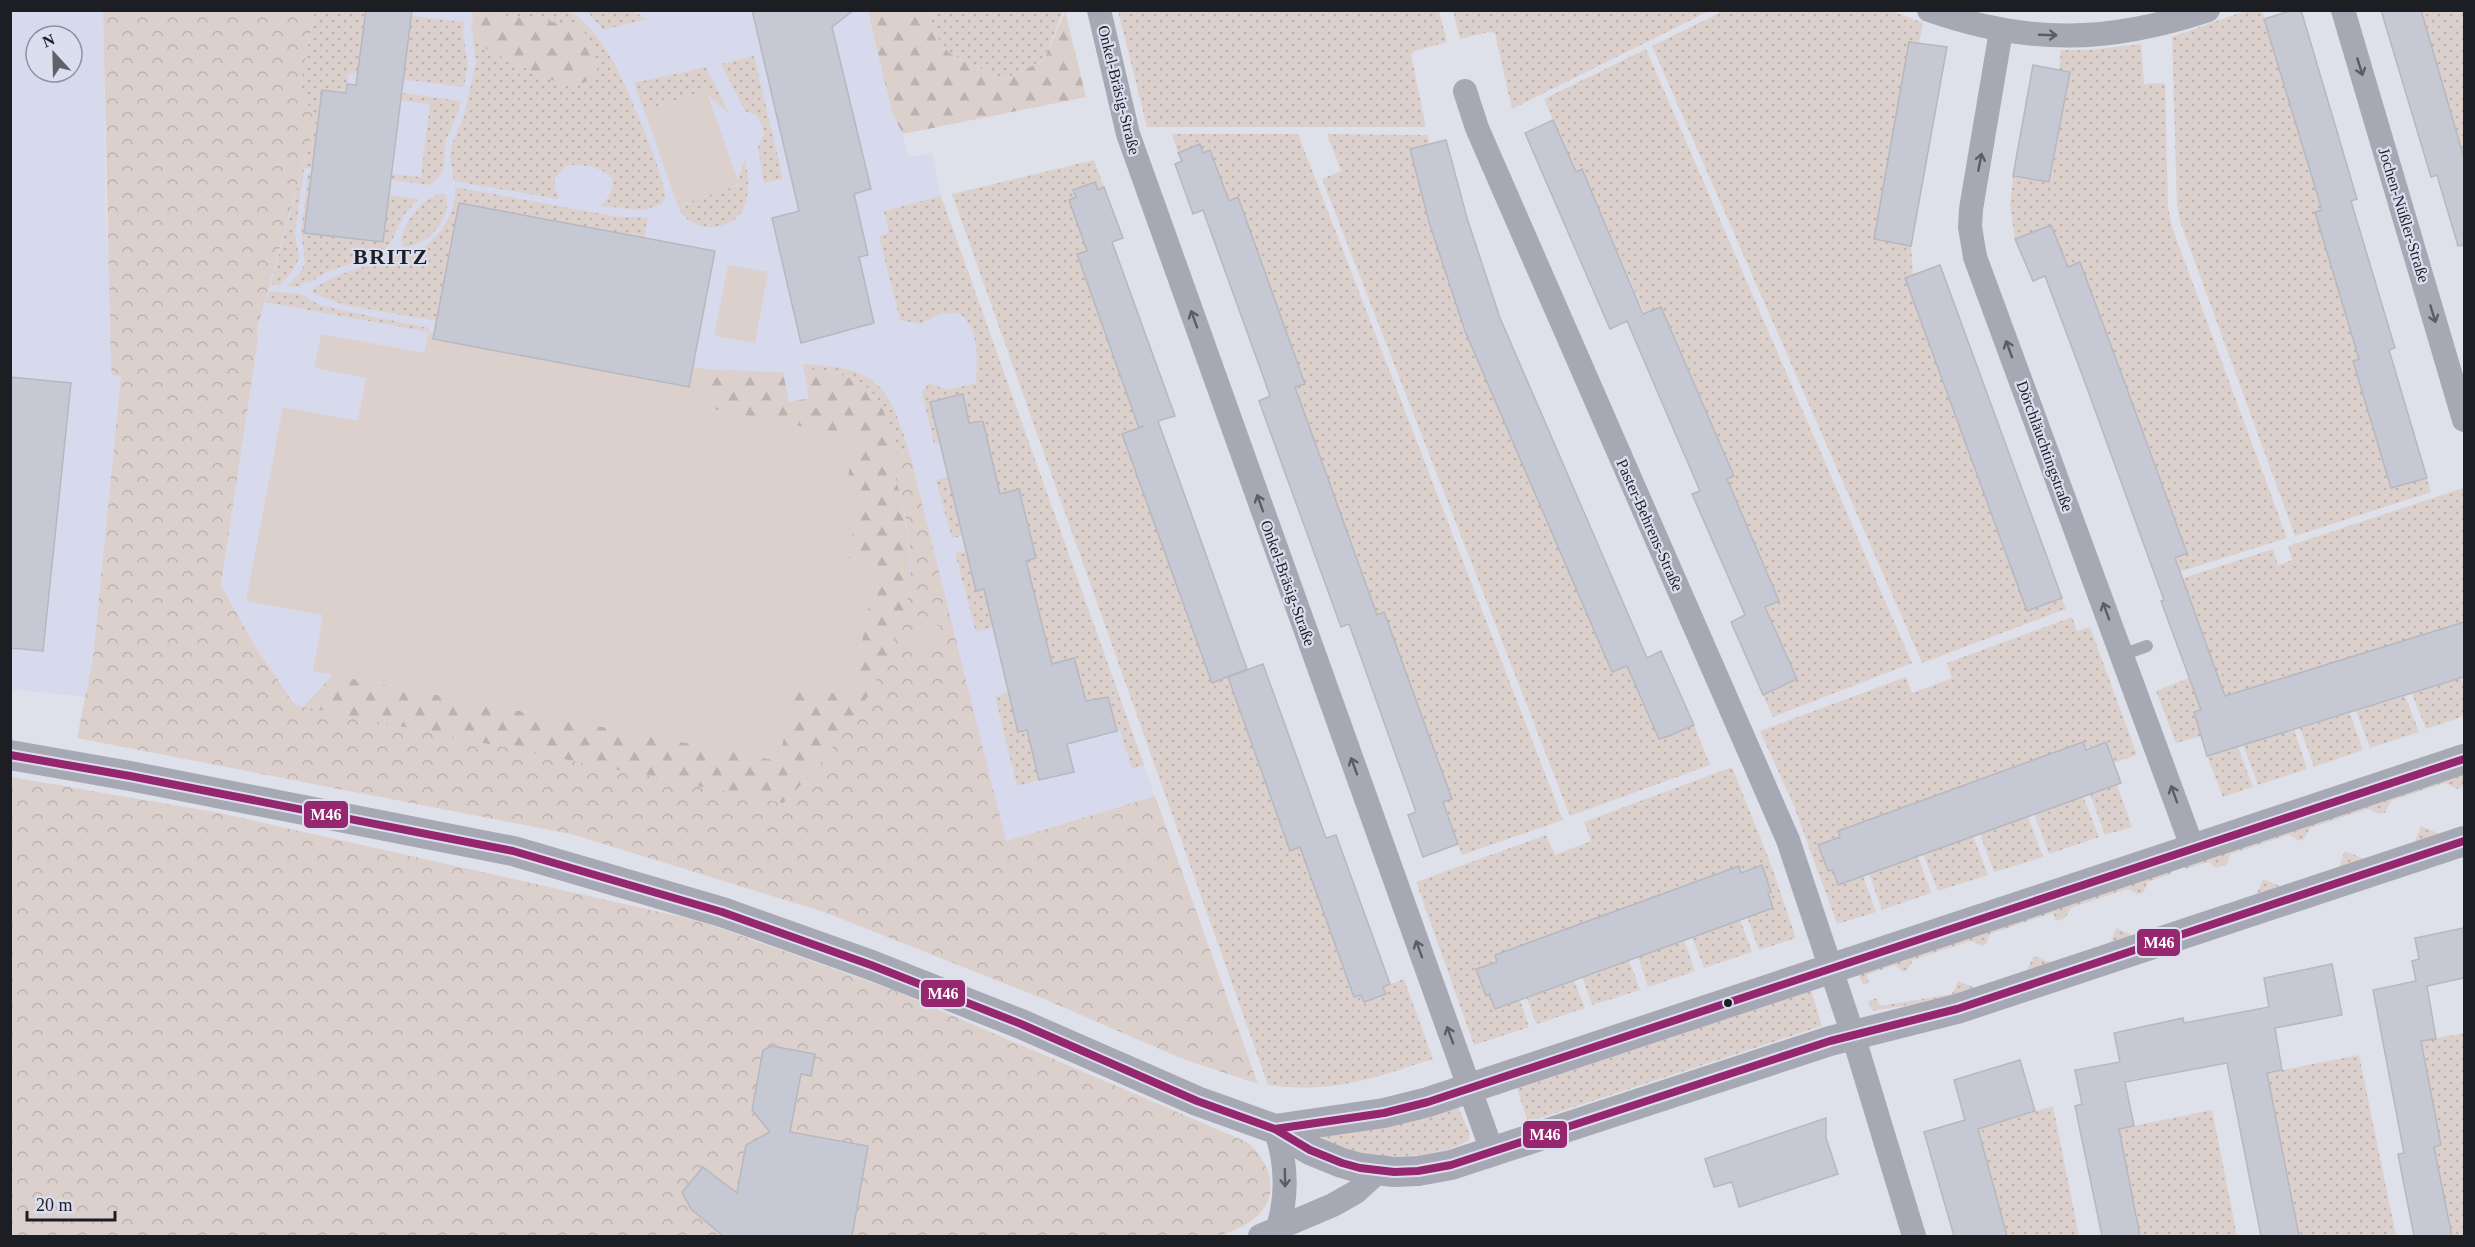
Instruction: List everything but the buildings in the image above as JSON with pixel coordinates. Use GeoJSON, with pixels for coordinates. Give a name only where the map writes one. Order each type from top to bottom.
{"type":"FeatureCollection","features":[{"type":"Feature","properties":{"kind":"street","name":"Onkel-Bräsig-Straße"},"geometry":{"type":"LineString","coordinates":[[1099,10],[1128,134],[1492,1151]]}},
{"type":"Feature","properties":{"kind":"street"},"geometry":{"type":"LineString","coordinates":[[1929,10],[2001,31],[2054,36],[2097,35],[2164,25],[2208,10]]}},
{"type":"Feature","properties":{"kind":"street","name":"Jochen-Nüßler-Straße"},"geometry":{"type":"LineString","coordinates":[[2343,10],[2464,420]]}},
{"type":"Feature","properties":{"kind":"street","name":"Dörchläuchtingstraße"},"geometry":{"type":"LineString","coordinates":[[2001,31],[1971,209],[1972,242],[1981,274],[2193,849]]}},
{"type":"Feature","properties":{"kind":"street","name":"Paster-Behrens-Straße"},"geometry":{"type":"LineString","coordinates":[[1465,91],[1477,129],[1788,840],[1831,969],[1914,1236]]}},
{"type":"Feature","properties":{"kind":"street"},"geometry":{"type":"LineString","coordinates":[[10,755],[130,776],[513,851],[722,912],[871,965],[1010,1019],[1197,1101],[1275,1129],[1325,1157],[1360,1168],[1379,1171],[1418,1171],[1440,1168],[1852,1035],[1957,1009],[2464,841]]}},
{"type":"Feature","properties":{"kind":"street"},"geometry":{"type":"LineString","coordinates":[[1275,1129],[1384,1113],[1468,1089],[2464,759]]}},
{"type":"Feature","properties":{"kind":"street"},"geometry":{"type":"LineString","coordinates":[[1269,1232],[1284,1203],[1286,1178],[1275,1129]]}},
{"type":"Feature","properties":{"kind":"street"},"geometry":{"type":"LineString","coordinates":[[1269,1232],[1333,1205],[1356,1192],[1379,1171]]}},
{"type":"Feature","properties":{"kind":"lane"},"geometry":{"type":"LineString","coordinates":[[2122,655],[2147,646]]}},
{"type":"Feature","properties":{"kind":"shaded area"},"geometry":{"type":"Polygon","coordinates":[[[11,11],[103,11],[106,220],[121,376],[93,658],[86,697],[11,689],[11,11]]]}},
{"type":"Feature","properties":{"kind":"shaded area"},"geometry":{"type":"Polygon","coordinates":[[[315,11],[868,11],[892,113],[903,134],[908,157],[932,153],[941,196],[1155,796],[992,845],[295,705],[256,648],[221,585],[258,339],[257,329],[315,122],[315,11]]]}},
{"type":"Feature","properties":{"kind":"green space"},"geometry":{"type":"Polygon","coordinates":[[[350,10],[366,13],[358,74],[349,73],[346,93],[313,168],[304,168],[295,233],[299,258],[294,269],[279,286],[271,284],[315,122],[300,85],[315,11],[350,10]]]}},
{"type":"Feature","properties":{"kind":"green space"},"geometry":{"type":"Polygon","coordinates":[[[1453,10],[1709,11],[1512,109],[1495,33],[1488,32],[1460,39],[1453,10]]]}},
{"type":"Feature","properties":{"kind":"green space"},"geometry":{"type":"Polygon","coordinates":[[[103,11],[315,11],[300,85],[315,122],[257,329],[258,339],[221,585],[256,648],[295,705],[783,803],[831,750],[859,711],[882,669],[898,631],[906,607],[911,566],[906,518],[890,457],[909,451],[1006,841],[1155,796],[1258,1084],[1183,1059],[1044,999],[824,912],[571,834],[77,738],[93,658],[121,376],[112,375],[111,365],[103,11]]]}},
{"type":"Feature","properties":{"kind":"green space"},"geometry":{"type":"Polygon","coordinates":[[[473,11],[493,11],[494,14],[582,26],[599,69],[583,83],[561,84],[489,51],[475,33],[473,11]]]}},
{"type":"Feature","properties":{"kind":"green space"},"geometry":{"type":"Polygon","coordinates":[[[493,11],[571,11],[590,29],[615,65],[644,131],[664,186],[665,196],[661,204],[644,210],[601,206],[612,190],[612,178],[603,171],[584,166],[565,166],[555,178],[554,189],[559,196],[558,199],[454,181],[450,157],[452,144],[464,116],[476,62],[471,22],[476,34],[496,53],[561,84],[493,14],[493,11]]]}},
{"type":"Feature","properties":{"kind":"green space"},"geometry":{"type":"Polygon","coordinates":[[[587,11],[632,11],[647,19],[603,30],[587,11]]]}},
{"type":"Feature","properties":{"kind":"green space"},"geometry":{"type":"Polygon","coordinates":[[[868,11],[928,11],[937,37],[949,53],[1003,80],[1044,60],[1065,11],[1086,97],[903,134],[892,113],[868,11]]]}},
{"type":"Feature","properties":{"kind":"green space"},"geometry":{"type":"Polygon","coordinates":[[[928,11],[1063,11],[1044,60],[1003,80],[949,53],[937,37],[928,11]]]}},
{"type":"Feature","properties":{"kind":"green space"},"geometry":{"type":"Polygon","coordinates":[[[1118,11],[1439,11],[1447,42],[1415,51],[1411,55],[1426,127],[1147,127],[1118,11]]]}},
{"type":"Feature","properties":{"kind":"green space"},"geometry":{"type":"Polygon","coordinates":[[[1723,11],[1893,11],[1923,23],[1919,43],[1909,42],[1874,239],[1911,246],[1913,275],[1905,279],[2027,611],[2062,598],[2066,609],[1922,663],[1652,46],[1723,11]]]}},
{"type":"Feature","properties":{"kind":"green space"},"geometry":{"type":"Polygon","coordinates":[[[2245,11],[2262,11],[2322,210],[2316,212],[2359,359],[2353,362],[2391,488],[2427,478],[2431,492],[2295,536],[2180,221],[2177,206],[2172,37],[2245,11]]]}},
{"type":"Feature","properties":{"kind":"green space"},"geometry":{"type":"Polygon","coordinates":[[[2421,11],[2464,11],[2464,157],[2461,145],[2421,11]]]}},
{"type":"Feature","properties":{"kind":"green space"},"geometry":{"type":"Polygon","coordinates":[[[411,16],[464,22],[463,35],[468,64],[464,87],[368,75],[404,67],[411,16]]]}},
{"type":"Feature","properties":{"kind":"green space"},"geometry":{"type":"Polygon","coordinates":[[[2141,44],[2144,84],[2165,83],[2168,207],[2172,227],[2287,538],[2157,579],[2152,566],[2187,553],[2080,263],[2068,267],[2015,239],[2010,205],[2013,176],[2050,182],[2070,73],[2059,70],[2061,50],[2088,50],[2141,44]]]}},
{"type":"Feature","properties":{"kind":"green space"},"geometry":{"type":"Polygon","coordinates":[[[1646,49],[1912,663],[1773,717],[1763,695],[1797,679],[1765,607],[1779,600],[1727,479],[1734,475],[1662,307],[1645,314],[1582,169],[1576,172],[1544,99],[1646,49]]]}},
{"type":"Feature","properties":{"kind":"green space"},"geometry":{"type":"Polygon","coordinates":[[[754,56],[783,179],[764,183],[758,148],[764,134],[763,127],[756,115],[745,111],[721,64],[754,56]]]}},
{"type":"Feature","properties":{"kind":"green space"},"geometry":{"type":"Polygon","coordinates":[[[706,67],[730,115],[708,95],[706,90],[645,112],[634,83],[706,67]]]}},
{"type":"Feature","properties":{"kind":"green space"},"geometry":{"type":"Polygon","coordinates":[[[366,88],[461,101],[445,142],[444,170],[431,185],[391,180],[391,174],[421,177],[430,104],[365,96],[366,88]]]}},
{"type":"Feature","properties":{"kind":"green space"},"geometry":{"type":"Polygon","coordinates":[[[706,90],[739,184],[678,206],[645,112],[706,90]]]}},
{"type":"Feature","properties":{"kind":"green space"},"geometry":{"type":"Polygon","coordinates":[[[1172,134],[1298,134],[1563,820],[1462,855],[1443,802],[1452,798],[1384,612],[1377,615],[1295,387],[1305,383],[1238,197],[1229,201],[1200,145],[1178,153],[1172,134]]]}},
{"type":"Feature","properties":{"kind":"green space"},"geometry":{"type":"Polygon","coordinates":[[[1327,134],[1428,135],[1429,144],[1410,149],[1431,228],[1465,331],[1612,672],[1627,666],[1659,739],[1694,725],[1710,765],[1570,816],[1322,179],[1341,171],[1327,134]]]}},
{"type":"Feature","properties":{"kind":"green space"},"geometry":{"type":"Polygon","coordinates":[[[745,158],[748,194],[739,215],[722,226],[712,227],[701,226],[684,215],[678,206],[739,185],[738,180],[745,158]]]}},
{"type":"Feature","properties":{"kind":"green space"},"geometry":{"type":"Polygon","coordinates":[[[1094,160],[1104,187],[1098,190],[1095,182],[1074,190],[1076,197],[1069,200],[1087,251],[1077,255],[1139,428],[1123,435],[1212,683],[1228,677],[1290,850],[1300,847],[1354,997],[1361,995],[1364,1002],[1385,994],[1383,987],[1404,979],[1433,1059],[1371,1078],[1333,1086],[1268,1085],[952,194],[1094,160]]]}},
{"type":"Feature","properties":{"kind":"green space"},"geometry":{"type":"Polygon","coordinates":[[[308,174],[312,174],[305,233],[383,242],[389,195],[418,199],[404,215],[391,242],[383,251],[372,257],[331,270],[308,283],[304,282],[302,286],[286,287],[300,273],[305,263],[301,231],[308,174]]]}},
{"type":"Feature","properties":{"kind":"green space"},"geometry":{"type":"Polygon","coordinates":[[[455,187],[619,217],[648,217],[644,238],[460,203],[437,321],[344,305],[313,293],[312,290],[333,277],[426,246],[448,220],[454,204],[455,187]]]}},
{"type":"Feature","properties":{"kind":"green space"},"geometry":{"type":"Polygon","coordinates":[[[442,193],[446,195],[447,204],[442,221],[421,242],[404,247],[401,238],[411,217],[428,200],[442,193]]]}},
{"type":"Feature","properties":{"kind":"green space"},"geometry":{"type":"Polygon","coordinates":[[[941,196],[1144,765],[1132,769],[1120,730],[1117,731],[1108,697],[1071,705],[1083,690],[1074,658],[1049,665],[1023,562],[1036,558],[1019,490],[998,495],[984,421],[969,423],[963,394],[930,402],[940,442],[934,444],[922,392],[929,383],[947,390],[976,383],[977,354],[974,336],[971,327],[959,313],[939,314],[921,324],[900,320],[879,236],[889,233],[884,211],[941,196]]]}},
{"type":"Feature","properties":{"kind":"green space"},"geometry":{"type":"Polygon","coordinates":[[[728,265],[768,272],[755,343],[714,336],[728,265]]]}},
{"type":"Feature","properties":{"kind":"green space"},"geometry":{"type":"Polygon","coordinates":[[[269,291],[302,294],[317,304],[429,328],[429,332],[265,302],[269,291]]]}},
{"type":"Feature","properties":{"kind":"green space"},"geometry":{"type":"Polygon","coordinates":[[[429,332],[434,333],[434,339],[688,387],[693,367],[714,370],[707,408],[854,437],[846,489],[860,492],[848,558],[877,564],[851,696],[794,686],[779,761],[313,671],[323,615],[246,601],[283,407],[358,421],[366,378],[314,368],[321,334],[424,353],[429,332]]]}},
{"type":"Feature","properties":{"kind":"green space"},"geometry":{"type":"Polygon","coordinates":[[[803,364],[847,369],[863,375],[876,384],[886,395],[894,410],[909,451],[898,454],[879,401],[870,391],[859,382],[845,376],[804,369],[803,364]]]}},
{"type":"Feature","properties":{"kind":"green space"},"geometry":{"type":"Polygon","coordinates":[[[804,369],[845,376],[870,390],[879,401],[898,454],[890,457],[905,517],[910,563],[907,604],[890,656],[862,706],[815,771],[1025,914],[304,706],[333,675],[779,761],[794,686],[851,696],[877,564],[848,558],[860,493],[846,490],[854,437],[707,408],[714,370],[783,372],[789,402],[809,398],[804,369]]]}},
{"type":"Feature","properties":{"kind":"green space"},"geometry":{"type":"Polygon","coordinates":[[[948,477],[962,536],[952,538],[936,480],[948,477]]]}},
{"type":"Feature","properties":{"kind":"green space"},"geometry":{"type":"Polygon","coordinates":[[[2463,488],[2464,630],[2462,624],[2194,712],[2201,736],[2176,743],[2156,691],[2189,678],[2177,580],[2273,549],[2278,565],[2292,560],[2288,546],[2463,488]]]}},
{"type":"Feature","properties":{"kind":"green space"},"geometry":{"type":"Polygon","coordinates":[[[966,551],[976,590],[984,589],[993,627],[976,632],[955,553],[966,551]]]}},
{"type":"Feature","properties":{"kind":"green space"},"geometry":{"type":"Polygon","coordinates":[[[2072,617],[2077,631],[2090,627],[2137,755],[2114,763],[2106,742],[2004,770],[2006,777],[1972,782],[1949,791],[1951,798],[1919,809],[1916,802],[1838,831],[1840,837],[1819,845],[1828,871],[1833,870],[1838,885],[1863,876],[1876,912],[1837,924],[1794,806],[1760,731],[1906,677],[1912,693],[1952,678],[1947,663],[2072,617]]]}},
{"type":"Feature","properties":{"kind":"green space"},"geometry":{"type":"Polygon","coordinates":[[[918,622],[940,626],[934,654],[913,651],[918,622]]]}},
{"type":"Feature","properties":{"kind":"green space"},"geometry":{"type":"Polygon","coordinates":[[[2461,678],[2464,687],[2464,716],[2426,729],[2412,694],[2461,678]]]}},
{"type":"Feature","properties":{"kind":"green space"},"geometry":{"type":"Polygon","coordinates":[[[1009,693],[1018,732],[1027,730],[1039,780],[1017,786],[995,696],[1009,693]]]}},
{"type":"Feature","properties":{"kind":"green space"},"geometry":{"type":"Polygon","coordinates":[[[2405,696],[2419,732],[2370,748],[2356,711],[2405,696]]]}},
{"type":"Feature","properties":{"kind":"green space"},"geometry":{"type":"Polygon","coordinates":[[[2350,713],[2363,750],[2314,767],[2300,728],[2350,713]]]}},
{"type":"Feature","properties":{"kind":"green space"},"geometry":{"type":"Polygon","coordinates":[[[2294,730],[2307,769],[2258,785],[2243,745],[2294,730]]]}},
{"type":"Feature","properties":{"kind":"green space"},"geometry":{"type":"Polygon","coordinates":[[[2238,747],[2253,787],[2223,797],[2207,756],[2238,747]]]}},
{"type":"Feature","properties":{"kind":"green space"},"geometry":{"type":"Polygon","coordinates":[[[1732,767],[1770,862],[1796,938],[1759,950],[1747,917],[1771,892],[1762,865],[1741,873],[1739,866],[1495,955],[1497,962],[1476,970],[1485,995],[1489,994],[1495,1009],[1520,1000],[1529,1027],[1474,1045],[1416,882],[1546,835],[1555,855],[1591,841],[1584,822],[1732,767]]]}},
{"type":"Feature","properties":{"kind":"green space"},"geometry":{"type":"Polygon","coordinates":[[[2464,771],[2462,788],[2457,789],[2446,783],[2391,801],[2385,813],[2380,814],[2368,809],[2310,828],[2304,839],[2299,841],[2289,835],[2231,854],[2226,865],[2216,868],[2209,862],[2185,869],[2184,865],[2464,771]]]}},
{"type":"Feature","properties":{"kind":"green space"},"geometry":{"type":"Polygon","coordinates":[[[11,777],[220,813],[700,921],[893,990],[1247,1142],[1263,1160],[1268,1171],[1270,1193],[1267,1204],[1250,1222],[1220,1236],[11,1236],[11,777]]]}},
{"type":"Feature","properties":{"kind":"green space"},"geometry":{"type":"Polygon","coordinates":[[[2117,785],[2132,827],[2105,835],[2090,794],[2117,785]]]}},
{"type":"Feature","properties":{"kind":"green space"},"geometry":{"type":"Polygon","coordinates":[[[2083,796],[2099,837],[2049,854],[2034,814],[2083,796]]]}},
{"type":"Feature","properties":{"kind":"green space"},"geometry":{"type":"Polygon","coordinates":[[[2028,816],[2043,857],[1994,872],[1980,834],[2028,816]]]}},
{"type":"Feature","properties":{"kind":"green space"},"geometry":{"type":"Polygon","coordinates":[[[2421,826],[2440,834],[2464,826],[2464,830],[2285,886],[2339,867],[2345,851],[2364,859],[2415,842],[2421,826]]]}},
{"type":"Feature","properties":{"kind":"green space"},"geometry":{"type":"Polygon","coordinates":[[[1973,836],[1988,875],[1938,891],[1923,854],[1973,836]]]}},
{"type":"Feature","properties":{"kind":"green space"},"geometry":{"type":"Polygon","coordinates":[[[1918,856],[1931,893],[1882,910],[1869,874],[1918,856]]]}},
{"type":"Feature","properties":{"kind":"green space"},"geometry":{"type":"Polygon","coordinates":[[[2170,870],[2171,874],[2148,882],[2143,893],[2138,894],[2127,889],[2071,908],[2065,918],[2056,921],[2053,913],[1990,934],[1986,944],[1982,946],[1971,941],[1913,960],[1903,972],[1895,965],[1867,975],[1869,983],[1863,985],[1858,973],[2170,870]]]}},
{"type":"Feature","properties":{"kind":"green space"},"geometry":{"type":"Polygon","coordinates":[[[2263,879],[2282,887],[2256,895],[2263,879]]]}},
{"type":"Feature","properties":{"kind":"green space"},"geometry":{"type":"Polygon","coordinates":[[[1740,919],[1752,952],[1704,968],[1692,937],[1740,919]]]}},
{"type":"Feature","properties":{"kind":"green space"},"geometry":{"type":"Polygon","coordinates":[[[2116,928],[2134,936],[1952,998],[1872,1011],[1868,1001],[1877,998],[1880,1006],[1952,994],[1958,981],[1975,988],[2026,971],[2034,956],[2051,963],[2110,944],[2116,928]]]}},
{"type":"Feature","properties":{"kind":"green space"},"geometry":{"type":"Polygon","coordinates":[[[1684,940],[1695,971],[1648,987],[1638,957],[1684,940]]]}},
{"type":"Feature","properties":{"kind":"green space"},"geometry":{"type":"Polygon","coordinates":[[[1629,960],[1640,990],[1592,1005],[1582,977],[1629,960]]]}},
{"type":"Feature","properties":{"kind":"green space"},"geometry":{"type":"Polygon","coordinates":[[[1574,980],[1585,1008],[1536,1024],[1527,998],[1574,980]]]}},
{"type":"Feature","properties":{"kind":"green space"},"geometry":{"type":"Polygon","coordinates":[[[1810,987],[1822,1026],[1528,1122],[1516,1086],[1810,987]]]}},
{"type":"Feature","properties":{"kind":"green space"},"geometry":{"type":"Polygon","coordinates":[[[2464,1033],[2464,1236],[2452,1236],[2434,1147],[2441,1145],[2421,1041],[2464,1033]]]}},
{"type":"Feature","properties":{"kind":"green space"},"geometry":{"type":"Polygon","coordinates":[[[2359,1055],[2396,1236],[2299,1236],[2267,1073],[2359,1055]]]}},
{"type":"Feature","properties":{"kind":"green space"},"geometry":{"type":"Polygon","coordinates":[[[2053,1106],[2079,1236],[2007,1236],[1987,1163],[1969,1131],[2053,1106]]]}},
{"type":"Feature","properties":{"kind":"green space"},"geometry":{"type":"Polygon","coordinates":[[[1458,1107],[1470,1134],[1469,1140],[1437,1152],[1416,1155],[1372,1155],[1352,1152],[1322,1138],[1322,1135],[1458,1107]]]}},
{"type":"Feature","properties":{"kind":"green space"},"geometry":{"type":"Polygon","coordinates":[[[2212,1110],[2237,1236],[2140,1236],[2119,1129],[2212,1110]]]}},
{"type":"Feature","properties":{"kind":"transit line","name":"M46"},"geometry":{"type":"LineString","coordinates":[[10,755],[130,776],[513,851],[722,912],[871,965],[1021,1024],[1197,1101],[1275,1129],[1310,1150],[1342,1163],[1360,1168],[1394,1172],[1418,1171],[1451,1165],[1830,1041],[1957,1009],[2464,841]]}},
{"type":"Feature","properties":{"kind":"transit line","name":"M46"},"geometry":{"type":"LineString","coordinates":[[1275,1129],[1384,1113],[1428,1102],[2464,759]]}},
{"type":"Feature","properties":{"kind":"district","name":"BRITZ"},"geometry":{"type":"Point","coordinates":[391,256]}}]}
